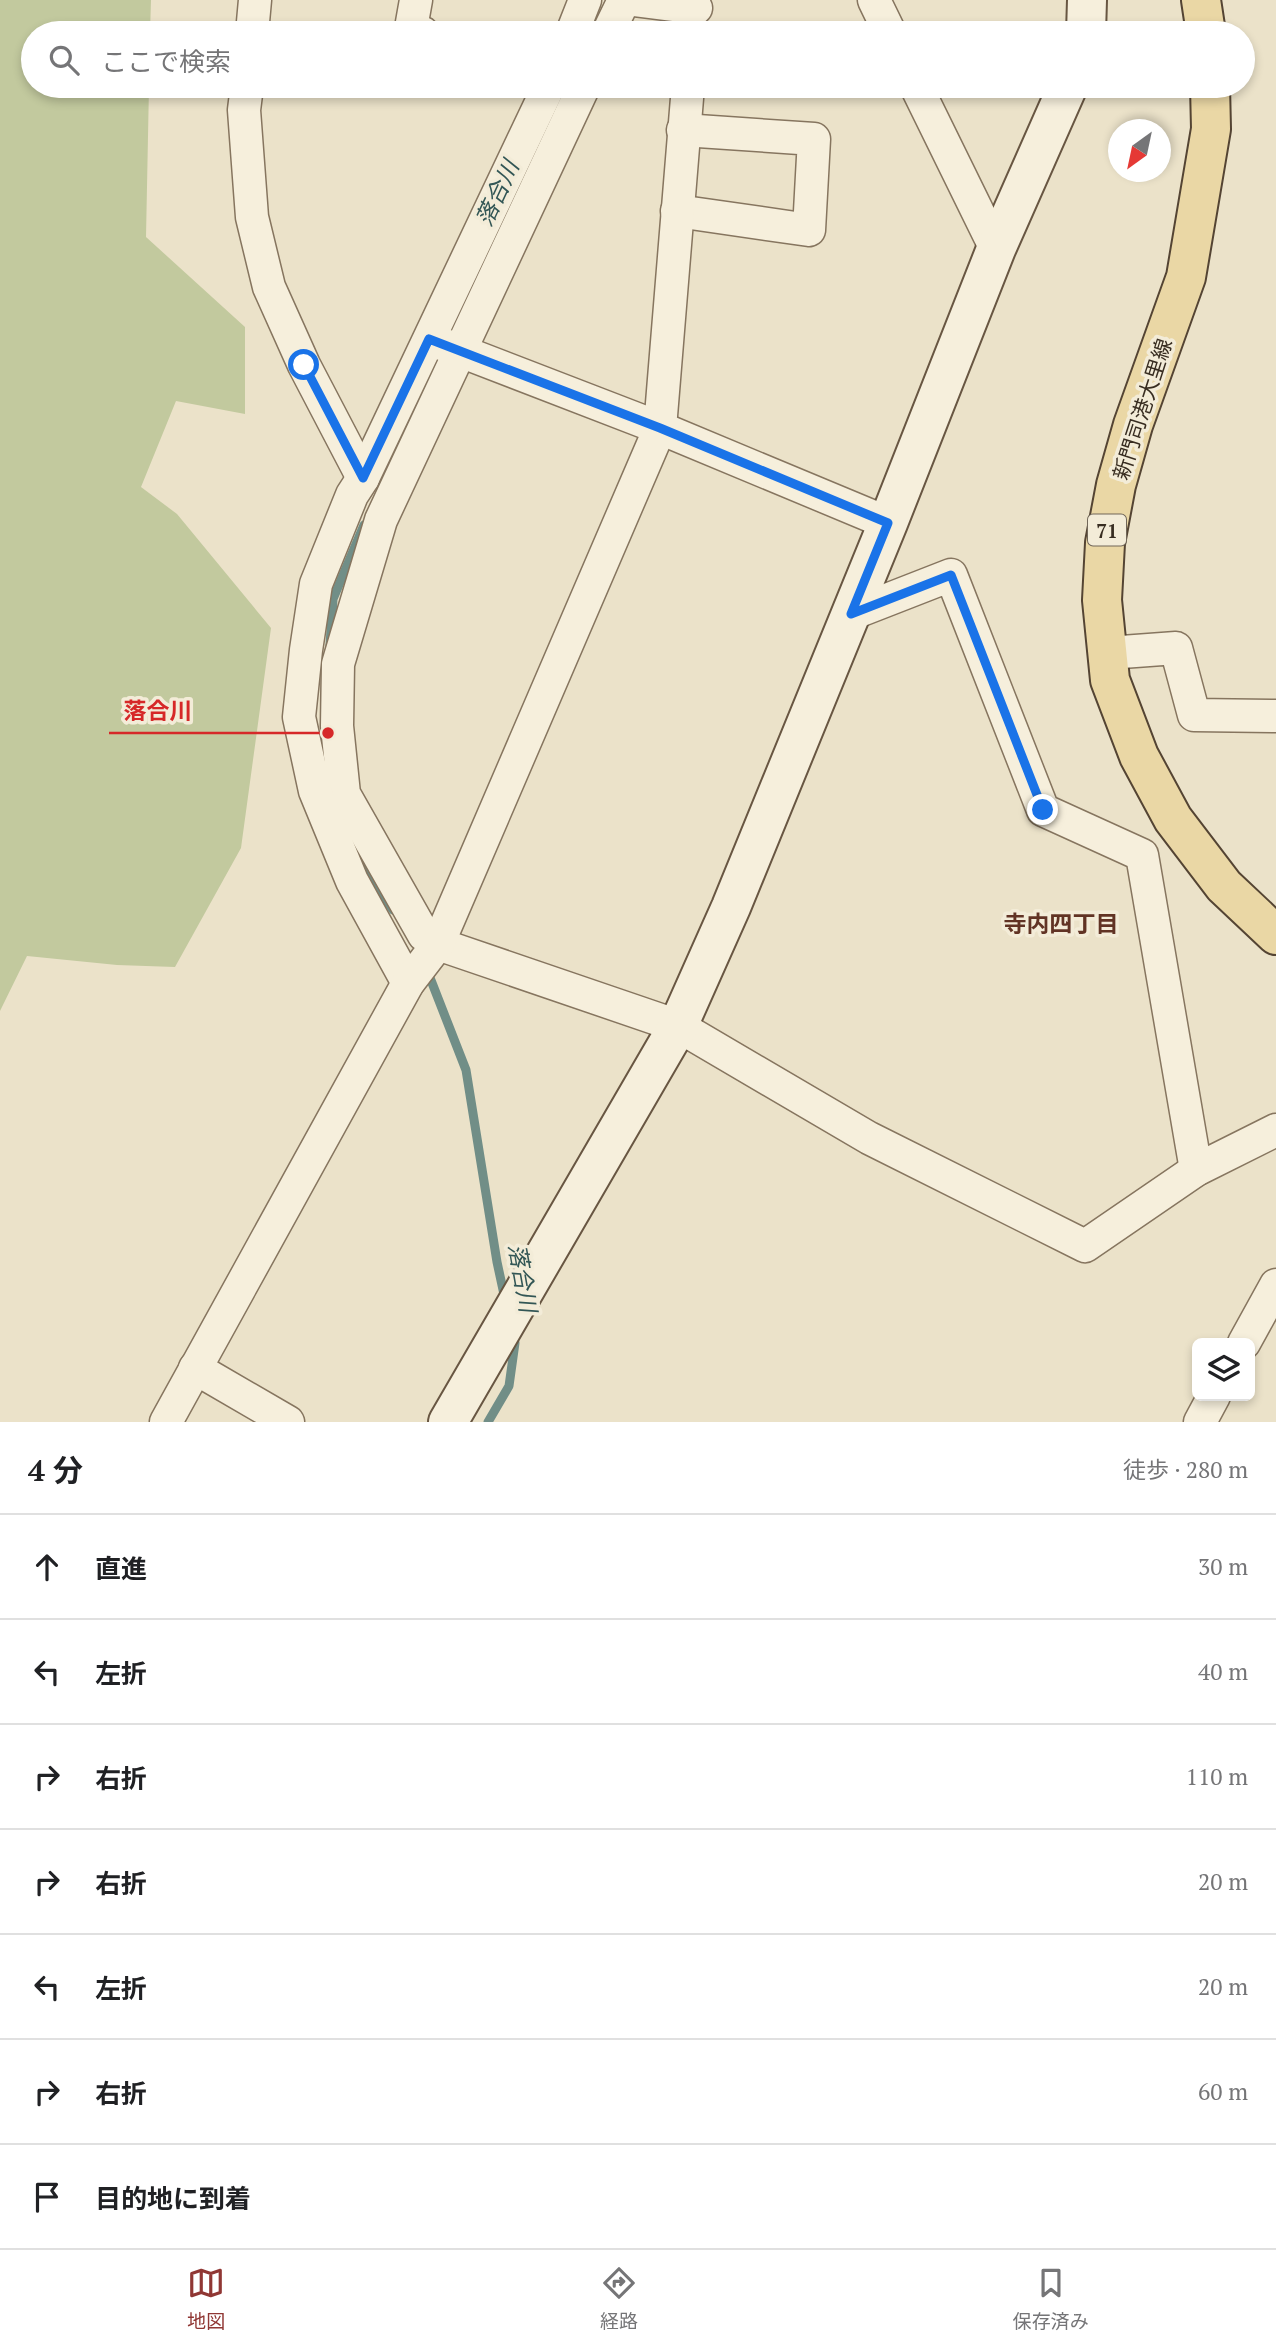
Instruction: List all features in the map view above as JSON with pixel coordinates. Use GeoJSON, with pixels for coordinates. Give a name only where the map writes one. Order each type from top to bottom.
{"type":"FeatureCollection","features":[{"type":"Feature","properties":{"kind":"main road"},"geometry":{"type":"LineString","coordinates":[[1202,0],[1205,21]]}},
{"type":"Feature","properties":{"kind":"main road","name":"新門司港大里線"},"geometry":{"type":"LineString","coordinates":[[1210,98],[1210,129],[1186,278],[1133,425],[1116,485],[1105,543],[1102,600],[1110,680],[1139,755],[1173,819],[1224,886],[1276,935]]}},
{"type":"Feature","properties":{"kind":"street"},"geometry":{"type":"LineString","coordinates":[[253,21],[255,0]]}},
{"type":"Feature","properties":{"kind":"street"},"geometry":{"type":"LineString","coordinates":[[412,21],[416,0]]}},
{"type":"Feature","properties":{"kind":"street"},"geometry":{"type":"LineString","coordinates":[[577,21],[585,0]]}},
{"type":"Feature","properties":{"kind":"street"},"geometry":{"type":"LineString","coordinates":[[614,21],[624,0]]}},
{"type":"Feature","properties":{"kind":"street"},"geometry":{"type":"LineString","coordinates":[[633,0],[695,14]]}},
{"type":"Feature","properties":{"kind":"street"},"geometry":{"type":"LineString","coordinates":[[874,0],[884,21]]}},
{"type":"Feature","properties":{"kind":"street"},"geometry":{"type":"LineString","coordinates":[[1086,21],[1087,0]]}},
{"type":"Feature","properties":{"kind":"street"},"geometry":{"type":"LineString","coordinates":[[246,98],[244,110],[252,217],[269,286],[304,365],[363,478]]}},
{"type":"Feature","properties":{"kind":"street"},"geometry":{"type":"LineString","coordinates":[[408,983],[352,881],[315,791],[299,717],[306,650],[316,584],[352,495],[363,478],[429,339],[538,98]]}},
{"type":"Feature","properties":{"kind":"street"},"geometry":{"type":"LineString","coordinates":[[578,98],[381,520],[338,664],[337,726],[344,794],[424,935],[438,944],[678,1026],[869,1138],[1085,1246],[1196,1170],[1276,1130]]}},
{"type":"Feature","properties":{"kind":"street"},"geometry":{"type":"LineString","coordinates":[[166,1422],[408,983],[438,944],[660,428],[687,98]]}},
{"type":"Feature","properties":{"kind":"street"},"geometry":{"type":"LineString","coordinates":[[922,98],[996,249]]}},
{"type":"Feature","properties":{"kind":"street"},"geometry":{"type":"LineString","coordinates":[[448,1422],[678,1026],[731,907],[851,614],[996,249],[1063,98]]}},
{"type":"Feature","properties":{"kind":"street"},"geometry":{"type":"LineString","coordinates":[[677,211],[809,230],[814,139],[683,130]]}},
{"type":"Feature","properties":{"kind":"street"},"geometry":{"type":"LineString","coordinates":[[429,339],[660,428],[888,523]]}},
{"type":"Feature","properties":{"kind":"street"},"geometry":{"type":"LineString","coordinates":[[851,614],[951,575],[1043,810],[1142,855],[1196,1170]]}},
{"type":"Feature","properties":{"kind":"street"},"geometry":{"type":"LineString","coordinates":[[1108,653],[1176,648],[1194,715],[1276,716]]}},
{"type":"Feature","properties":{"kind":"street"},"geometry":{"type":"LineString","coordinates":[[1247,1338],[1276,1285]]}},
{"type":"Feature","properties":{"kind":"street"},"geometry":{"type":"LineString","coordinates":[[195,1368],[289,1422]]}},
{"type":"Feature","properties":{"kind":"street"},"geometry":{"type":"LineString","coordinates":[[1200,1422],[1211,1401]]}},
{"type":"Feature","properties":{"kind":"green space"},"geometry":{"type":"Polygon","coordinates":[[[0,0],[151,0],[150,21],[21,21],[21,98],[149,98],[146,237],[245,327],[245,414],[176,401],[141,487],[177,514],[271,628],[241,848],[175,967],[117,965],[27,956],[0,1011],[0,0]]]}},
{"type":"Feature","properties":{"kind":"waterway","name":"落合川"},"geometry":{"type":"LineString","coordinates":[[494,242],[543,138]]}},
{"type":"Feature","properties":{"kind":"waterway","name":"落合川"},"geometry":{"type":"LineString","coordinates":[[330,645],[333,599],[364,525]]}},
{"type":"Feature","properties":{"kind":"waterway","name":"落合川"},"geometry":{"type":"LineString","coordinates":[[363,858],[376,886],[393,910]]}},
{"type":"Feature","properties":{"kind":"waterway","name":"落合川"},"geometry":{"type":"LineString","coordinates":[[427,970],[466,1070],[505,1299]]}},
{"type":"Feature","properties":{"kind":"waterway","name":"落合川"},"geometry":{"type":"LineString","coordinates":[[488,1422],[509,1386],[515,1343],[513,1333]]}},
{"type":"Feature","properties":{"kind":"place","name":"落合川"},"geometry":{"type":"Point","coordinates":[328,733]}},
{"type":"Feature","properties":{"kind":"district","name":"寺内四丁目"},"geometry":{"type":"Point","coordinates":[1061,923]}},
{"type":"Feature","properties":{"kind":"route"},"geometry":{"type":"LineString","coordinates":[[304,365],[363,478],[429,339],[660,428],[888,523],[851,614],[951,575],[1043,810]]}}]}
